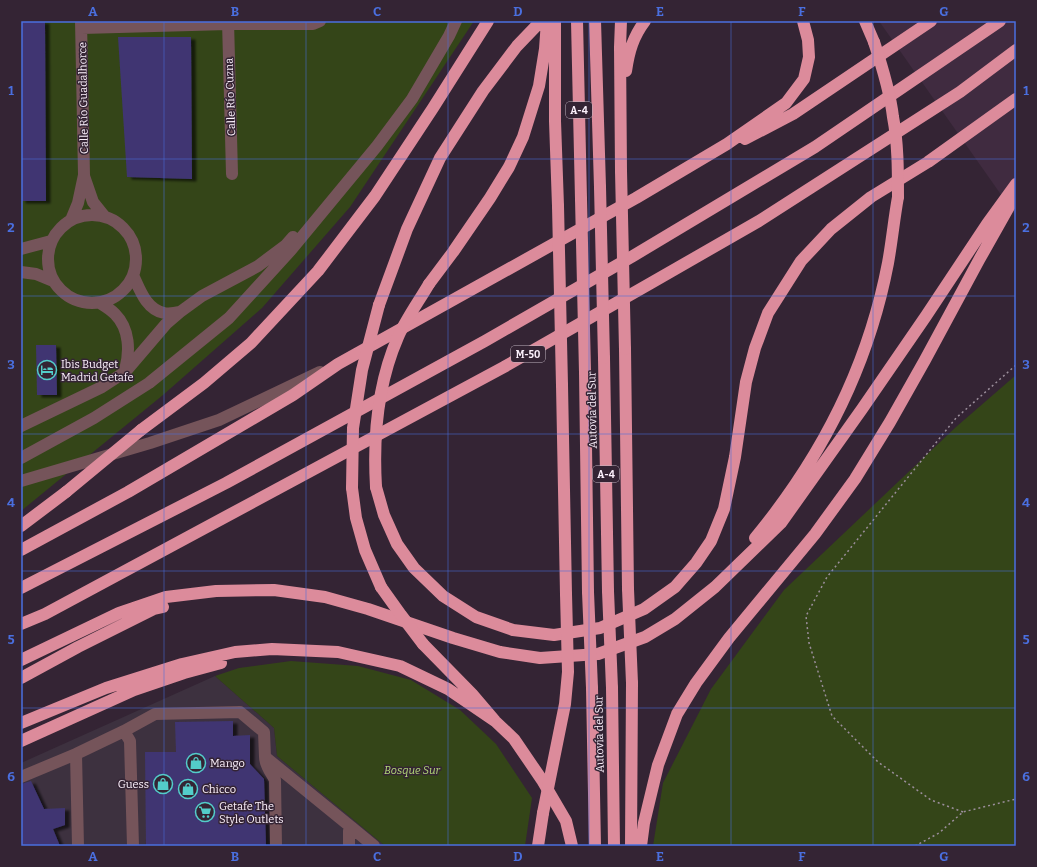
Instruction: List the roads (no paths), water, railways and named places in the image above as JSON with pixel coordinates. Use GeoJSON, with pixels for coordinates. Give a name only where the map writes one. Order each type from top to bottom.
{"type":"FeatureCollection","features":[{"type":"Feature","properties":{"kind":"highway"},"geometry":{"type":"LineString","coordinates":[[21,526],[66,492],[141,430],[204,383],[251,343],[318,271],[375,196],[488,21]]}},
{"type":"Feature","properties":{"kind":"highway"},"geometry":{"type":"LineString","coordinates":[[540,21],[517,46],[483,91],[440,158],[407,229],[379,305],[362,370],[353,428],[352,488],[356,518],[365,550],[381,587],[422,644],[514,739],[542,780],[566,821],[572,846]]}},
{"type":"Feature","properties":{"kind":"highway"},"geometry":{"type":"LineString","coordinates":[[547,21],[545,49],[539,86],[522,137],[509,167],[490,198],[429,284],[398,336],[384,377],[375,427],[374,457],[376,487],[384,515],[397,544],[414,568],[443,596],[476,617],[513,630],[554,635],[600,628],[644,609],[675,587],[696,563],[711,541],[724,508],[736,457],[746,382],[755,348],[768,313],[801,261],[831,229],[872,197],[928,162],[1016,99]]}},
{"type":"Feature","properties":{"kind":"highway"},"geometry":{"type":"LineString","coordinates":[[538,846],[543,813],[559,740],[568,672],[554,21]]}},
{"type":"Feature","properties":{"kind":"highway","name":"Autovía del Sur"},"geometry":{"type":"LineString","coordinates":[[577,21],[585,372],[588,592],[592,688],[595,846]]}},
{"type":"Feature","properties":{"kind":"highway","name":"Autovía del Sur"},"geometry":{"type":"LineString","coordinates":[[595,21],[604,358],[608,591],[612,688],[614,846]]}},
{"type":"Feature","properties":{"kind":"highway"},"geometry":{"type":"LineString","coordinates":[[621,21],[621,171],[626,349],[628,589],[632,683],[631,846]]}},
{"type":"Feature","properties":{"kind":"highway"},"geometry":{"type":"LineString","coordinates":[[621,122],[628,56],[634,38],[645,21]]}},
{"type":"Feature","properties":{"kind":"highway"},"geometry":{"type":"LineString","coordinates":[[636,198],[727,144],[786,103],[804,79],[809,57],[808,40],[803,21]]}},
{"type":"Feature","properties":{"kind":"highway"},"geometry":{"type":"LineString","coordinates":[[715,587],[772,517],[806,469],[834,420],[852,384],[867,343],[879,302],[888,262],[898,197],[898,158],[894,117],[886,79],[874,42],[865,21]]}},
{"type":"Feature","properties":{"kind":"highway"},"geometry":{"type":"LineString","coordinates":[[21,550],[149,480],[293,395],[338,364],[636,198],[793,114],[931,21]]}},
{"type":"Feature","properties":{"kind":"highway"},"geometry":{"type":"LineString","coordinates":[[21,588],[226,483],[485,341],[626,260],[815,147],[1000,21]]}},
{"type":"Feature","properties":{"kind":"highway","name":"M-50"},"geometry":{"type":"LineString","coordinates":[[21,624],[45,614],[504,367],[651,283],[759,220],[934,109],[960,92],[1016,50]]}},
{"type":"Feature","properties":{"kind":"highway"},"geometry":{"type":"LineString","coordinates":[[21,660],[119,613],[166,597],[216,591],[274,590],[325,597],[368,609],[453,638],[500,652],[540,658],[598,654],[645,636],[675,619],[715,587],[780,523],[862,409],[987,224],[1016,184]]}},
{"type":"Feature","properties":{"kind":"highway"},"geometry":{"type":"LineString","coordinates":[[641,846],[644,823],[658,765],[677,714],[696,683],[729,638],[815,534],[855,479],[918,374],[979,260],[1016,195]]}},
{"type":"Feature","properties":{"kind":"highway"},"geometry":{"type":"LineString","coordinates":[[21,678],[78,647],[154,609],[216,591]]}},
{"type":"Feature","properties":{"kind":"highway"},"geometry":{"type":"LineString","coordinates":[[21,723],[106,688],[182,664],[235,652],[272,649],[338,652],[400,666],[448,689],[496,721]]}},
{"type":"Feature","properties":{"kind":"highway"},"geometry":{"type":"LineString","coordinates":[[21,741],[134,690],[184,673],[272,649]]}},
{"type":"Feature","properties":{"kind":"street"},"geometry":{"type":"LineString","coordinates":[[82,25],[228,23],[313,24],[320,21]]}},
{"type":"Feature","properties":{"kind":"street"},"geometry":{"type":"LineString","coordinates":[[21,458],[94,418],[149,383],[229,318],[291,250],[348,181],[412,99],[449,36],[456,21]]}},
{"type":"Feature","properties":{"kind":"street","name":"Calle Río Cuzna"},"geometry":{"type":"LineString","coordinates":[[228,23],[232,174]]}},
{"type":"Feature","properties":{"kind":"street","name":"Calle Río Guadalhorce"},"geometry":{"type":"LineString","coordinates":[[71,220],[78,203],[84,175],[82,25]]}},
{"type":"Feature","properties":{"kind":"street","name":"Calle Río Guadalhorce"},"geometry":{"type":"LineString","coordinates":[[84,175],[93,202],[105,217]]}},
{"type":"Feature","properties":{"kind":"street"},"geometry":{"type":"LineString","coordinates":[[21,426],[102,387],[125,372],[166,324],[180,312],[202,296],[258,266],[286,245],[348,181]]}},
{"type":"Feature","properties":{"kind":"street"},"geometry":{"type":"LineString","coordinates":[[94,215],[105,217],[116,222],[125,230],[131,240],[135,252],[136,264],[133,275],[128,285],[120,294],[111,299],[100,303],[87,303],[72,299],[61,291],[53,281],[48,269],[48,255],[51,241],[59,229],[71,220],[83,216],[94,215]]}},
{"type":"Feature","properties":{"kind":"street"},"geometry":{"type":"LineString","coordinates":[[21,249],[51,241]]}},
{"type":"Feature","properties":{"kind":"street"},"geometry":{"type":"LineString","coordinates":[[21,272],[36,274],[53,281]]}},
{"type":"Feature","properties":{"kind":"street"},"geometry":{"type":"LineString","coordinates":[[133,275],[141,295],[151,307],[165,313],[180,312]]}},
{"type":"Feature","properties":{"kind":"street"},"geometry":{"type":"LineString","coordinates":[[100,303],[116,314],[125,329],[128,344],[128,359],[125,372]]}},
{"type":"Feature","properties":{"kind":"street"},"geometry":{"type":"LineString","coordinates":[[21,481],[150,443],[219,420],[338,364]]}},
{"type":"Feature","properties":{"kind":"street"},"geometry":{"type":"LineString","coordinates":[[21,777],[76,754],[124,731],[154,714],[240,712],[264,732],[265,764],[271,771],[275,780],[276,846]]}},
{"type":"Feature","properties":{"kind":"street"},"geometry":{"type":"LineString","coordinates":[[124,731],[130,741],[133,846]]}},
{"type":"Feature","properties":{"kind":"street"},"geometry":{"type":"LineString","coordinates":[[76,754],[78,846]]}},
{"type":"Feature","properties":{"kind":"street"},"geometry":{"type":"LineString","coordinates":[[265,757],[374,846]]}},
{"type":"Feature","properties":{"kind":"street"},"geometry":{"type":"LineString","coordinates":[[349,846],[349,831],[351,827]]}},
{"type":"Feature","properties":{"kind":"place","name":"Ibis Budget Madrid Getafe"},"geometry":{"type":"Point","coordinates":[47,370]}},
{"type":"Feature","properties":{"kind":"place","name":"Mango"},"geometry":{"type":"Point","coordinates":[196,763]}},
{"type":"Feature","properties":{"kind":"place","name":"Guess"},"geometry":{"type":"Point","coordinates":[163,784]}},
{"type":"Feature","properties":{"kind":"place","name":"Chicco"},"geometry":{"type":"Point","coordinates":[188,789]}},
{"type":"Feature","properties":{"kind":"place","name":"Getafe The Style Outlets"},"geometry":{"type":"Point","coordinates":[205,812]}},
{"type":"Feature","properties":{"kind":"park label","name":"Bosque Sur"},"geometry":{"type":"Point","coordinates":[412,770]}}]}
